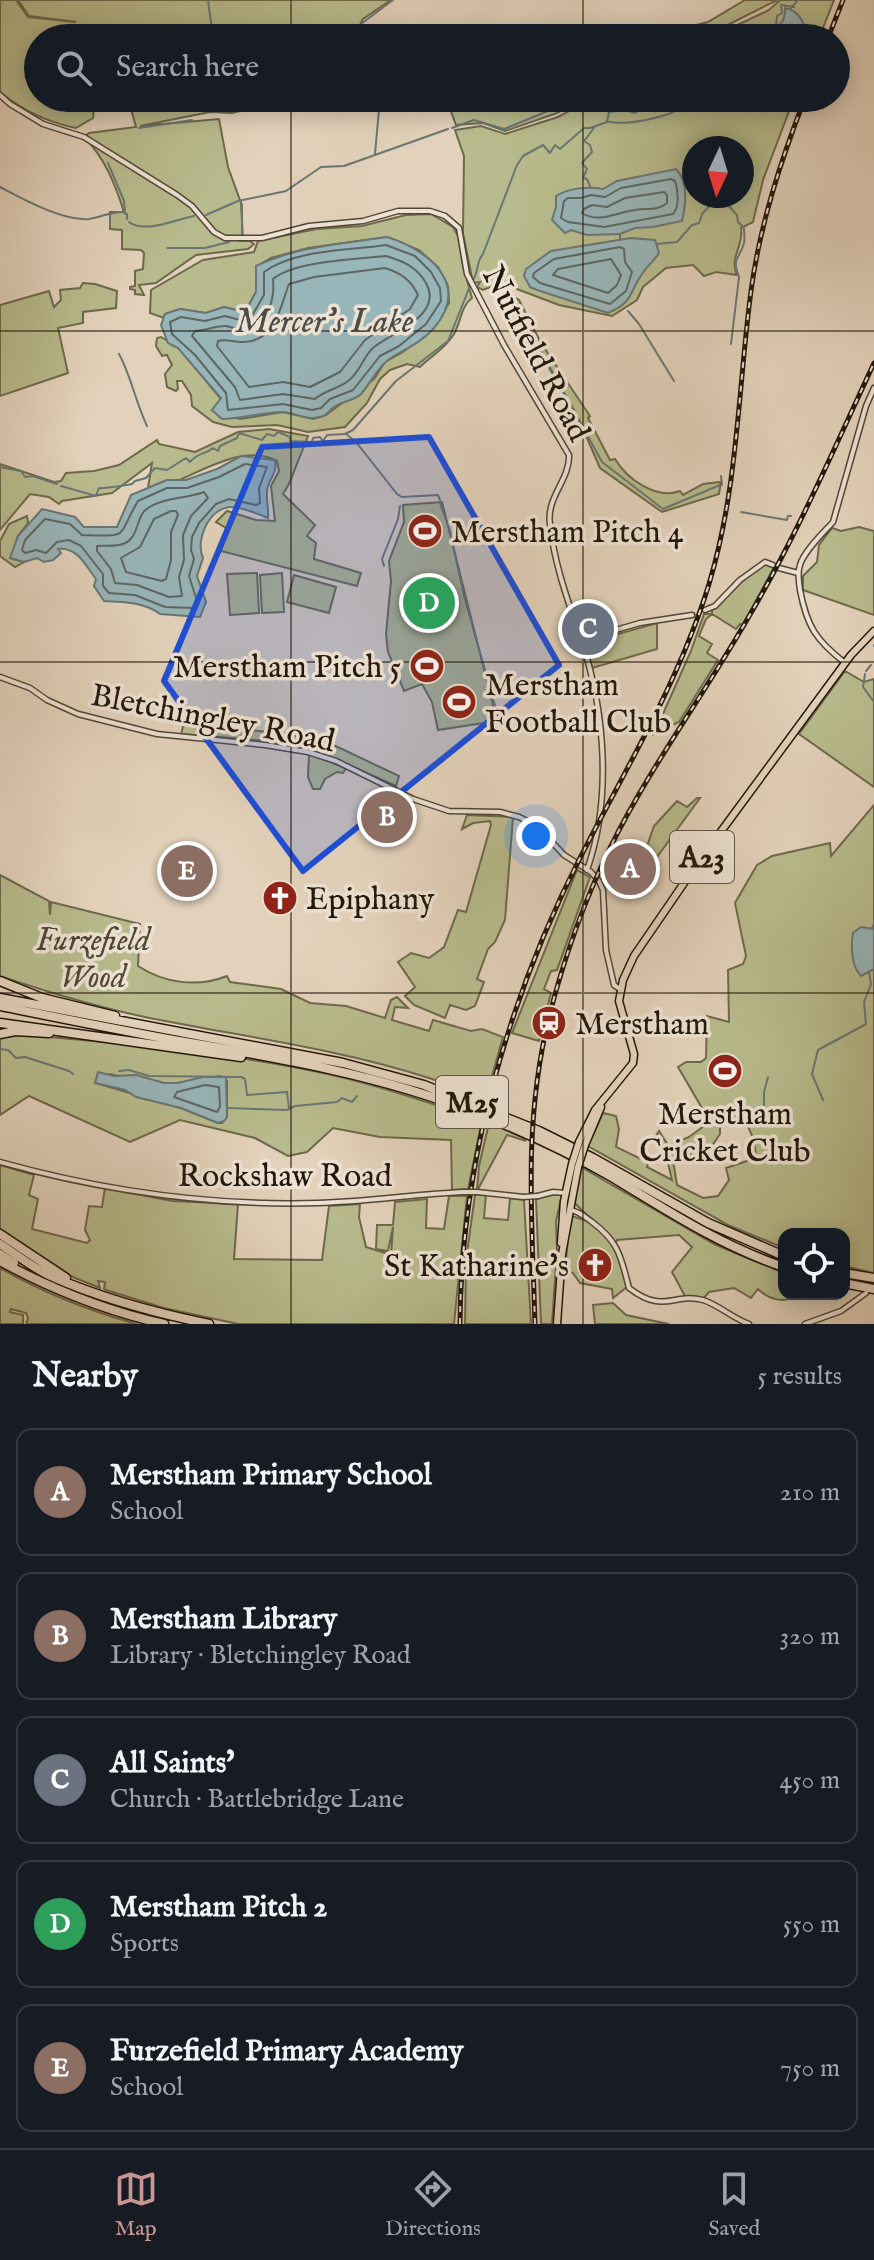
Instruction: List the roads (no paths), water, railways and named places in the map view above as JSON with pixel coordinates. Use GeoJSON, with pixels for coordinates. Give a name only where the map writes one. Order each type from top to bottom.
{"type":"FeatureCollection","features":[{"type":"Feature","properties":{"kind":"highway"},"geometry":{"type":"LineString","coordinates":[[0,981],[42,998],[120,1017],[134,1025]]}},
{"type":"Feature","properties":{"kind":"highway","name":"M25"},"geometry":{"type":"LineString","coordinates":[[0,998],[343,1063],[440,1090],[547,1134],[701,1219],[778,1253]]}},
{"type":"Feature","properties":{"kind":"highway","name":"M25"},"geometry":{"type":"LineString","coordinates":[[0,1006],[345,1071],[438,1099],[516,1129],[597,1169],[706,1234],[778,1264]]}},
{"type":"Feature","properties":{"kind":"highway"},"geometry":{"type":"LineString","coordinates":[[0,1023],[345,1071]]}},
{"type":"Feature","properties":{"kind":"highway"},"geometry":{"type":"LineString","coordinates":[[0,1034],[70,1031]]}},
{"type":"Feature","properties":{"kind":"highway"},"geometry":{"type":"LineString","coordinates":[[0,1234],[73,1284]]}},
{"type":"Feature","properties":{"kind":"highway"},"geometry":{"type":"LineString","coordinates":[[0,1244],[54,1277],[147,1311],[209,1324]]}},
{"type":"Feature","properties":{"kind":"highway"},"geometry":{"type":"LineString","coordinates":[[0,1254],[41,1281]]}},
{"type":"Feature","properties":{"kind":"highway"},"geometry":{"type":"LineString","coordinates":[[0,1261],[100,1307],[164,1324]]}},
{"type":"Feature","properties":{"kind":"highway"},"geometry":{"type":"LineString","coordinates":[[850,1274],[874,1278]]}},
{"type":"Feature","properties":{"kind":"highway"},"geometry":{"type":"LineString","coordinates":[[850,1285],[870,1291]]}},
{"type":"Feature","properties":{"kind":"main road","name":"A23"},"geometry":{"type":"LineString","coordinates":[[620,989],[630,962],[646,937],[845,663],[874,631]]}},
{"type":"Feature","properties":{"kind":"main road"},"geometry":{"type":"LineString","coordinates":[[557,1324],[562,1254],[575,1166],[590,1118],[634,1060],[619,1006],[620,989]]}},
{"type":"Feature","properties":{"kind":"street","name":"Nutfield Road"},"geometry":{"type":"LineString","coordinates":[[0,95],[19,110],[49,126],[84,137],[177,195],[192,206],[214,232],[225,238],[262,238],[309,226],[369,220],[398,211],[430,211],[445,216],[459,228],[467,273],[569,455],[566,474],[552,500],[549,513],[559,565],[596,703],[603,759],[598,827],[587,870]]}},
{"type":"Feature","properties":{"kind":"street"},"geometry":{"type":"LineString","coordinates":[[845,663],[811,630],[798,573],[801,562],[815,545],[821,531],[833,522],[874,388]]}},
{"type":"Feature","properties":{"kind":"street"},"geometry":{"type":"LineString","coordinates":[[705,610],[715,606],[740,580],[765,562],[773,565]]}},
{"type":"Feature","properties":{"kind":"street"},"geometry":{"type":"LineString","coordinates":[[779,568],[798,573]]}},
{"type":"Feature","properties":{"kind":"street"},"geometry":{"type":"LineString","coordinates":[[581,640],[640,623],[692,615]]}},
{"type":"Feature","properties":{"kind":"street","name":"Bletchingley Road"},"geometry":{"type":"LineString","coordinates":[[0,677],[30,688],[47,700],[78,714],[157,734],[308,752],[336,761],[413,799],[449,811],[500,812],[519,817],[537,826],[564,855],[587,870]]}},
{"type":"Feature","properties":{"kind":"street"},"geometry":{"type":"LineString","coordinates":[[587,870],[599,881],[603,890],[610,973],[614,985],[620,989]]}},
{"type":"Feature","properties":{"kind":"street","name":"Rockshaw Road"},"geometry":{"type":"LineString","coordinates":[[0,1162],[50,1176],[202,1201],[318,1203],[464,1192],[523,1197],[553,1192],[569,1197]]}},
{"type":"Feature","properties":{"kind":"street"},"geometry":{"type":"LineString","coordinates":[[569,1197],[569,1212],[582,1215],[615,1243],[623,1260],[629,1288],[636,1293],[658,1302],[700,1299],[749,1324]]}},
{"type":"Feature","properties":{"kind":"street"},"geometry":{"type":"LineString","coordinates":[[805,1324],[833,1315],[870,1291]]}},
{"type":"Feature","properties":{"kind":"water"},"geometry":{"type":"Polygon","coordinates":[[[785,8],[798,15],[803,24],[780,24],[785,8]]]}},
{"type":"Feature","properties":{"kind":"water"},"geometry":{"type":"Polygon","coordinates":[[[676,169],[682,178],[682,221],[635,228],[620,234],[587,235],[571,230],[565,233],[552,220],[556,196],[561,193],[579,188],[603,189],[617,181],[676,169]]]}},
{"type":"Feature","properties":{"kind":"water","name":"Mercer's Lake"},"geometry":{"type":"Polygon","coordinates":[[[387,237],[430,260],[447,284],[448,298],[444,313],[428,334],[384,363],[358,396],[320,417],[309,418],[283,412],[222,419],[212,410],[221,398],[178,348],[168,343],[161,325],[165,314],[180,309],[206,313],[224,307],[245,312],[256,292],[256,266],[304,250],[387,237]]]}},
{"type":"Feature","properties":{"kind":"water"},"geometry":{"type":"Polygon","coordinates":[[[631,238],[655,240],[659,253],[642,274],[627,301],[608,313],[530,287],[524,276],[526,269],[551,251],[631,238]]]}},
{"type":"Feature","properties":{"kind":"water"},"geometry":{"type":"Polygon","coordinates":[[[241,456],[275,460],[267,491],[268,518],[230,507],[215,513],[205,527],[201,543],[203,558],[197,576],[206,602],[200,617],[160,614],[141,605],[104,601],[94,586],[96,579],[80,558],[65,549],[58,549],[61,553],[53,560],[44,562],[37,558],[24,562],[10,558],[18,536],[42,509],[75,517],[84,527],[117,527],[131,495],[167,480],[186,480],[241,456]]]}},
{"type":"Feature","properties":{"kind":"water"},"geometry":{"type":"Polygon","coordinates":[[[861,927],[874,929],[874,969],[861,976],[855,967],[852,950],[853,933],[861,927]]]}},
{"type":"Feature","properties":{"kind":"water"},"geometry":{"type":"Polygon","coordinates":[[[98,1072],[114,1076],[136,1075],[164,1083],[226,1077],[227,1117],[218,1123],[181,1108],[95,1083],[98,1072]]]}},
{"type":"Feature","properties":{"kind":"waterway"},"geometry":{"type":"LineString","coordinates":[[208,0],[211,24]]}},
{"type":"Feature","properties":{"kind":"waterway"},"geometry":{"type":"LineString","coordinates":[[361,24],[393,0]]}},
{"type":"Feature","properties":{"kind":"waterway"},"geometry":{"type":"LineString","coordinates":[[790,9],[798,0]]}},
{"type":"Feature","properties":{"kind":"waterway"},"geometry":{"type":"LineString","coordinates":[[776,24],[777,16],[782,13],[781,5],[794,7]]}},
{"type":"Feature","properties":{"kind":"waterway"},"geometry":{"type":"LineString","coordinates":[[375,154],[379,112]]}},
{"type":"Feature","properties":{"kind":"waterway"},"geometry":{"type":"LineString","coordinates":[[452,128],[474,120],[504,129],[546,112]]}},
{"type":"Feature","properties":{"kind":"waterway"},"geometry":{"type":"LineString","coordinates":[[473,280],[523,156],[543,145],[550,153],[555,145],[560,149],[584,128],[607,122],[609,112]]}},
{"type":"Feature","properties":{"kind":"waterway"},"geometry":{"type":"LineString","coordinates":[[632,112],[637,112]]}},
{"type":"Feature","properties":{"kind":"waterway"},"geometry":{"type":"LineString","coordinates":[[609,122],[629,122],[673,112]]}},
{"type":"Feature","properties":{"kind":"waterway"},"geometry":{"type":"LineString","coordinates":[[139,128],[192,120]]}},
{"type":"Feature","properties":{"kind":"waterway"},"geometry":{"type":"LineString","coordinates":[[590,186],[583,178],[587,169],[582,163],[592,152],[590,145],[584,141],[594,128]]}},
{"type":"Feature","properties":{"kind":"waterway"},"geometry":{"type":"LineString","coordinates":[[206,215],[238,201],[286,191],[321,167],[344,166],[448,129]]}},
{"type":"Feature","properties":{"kind":"waterway"},"geometry":{"type":"LineString","coordinates":[[108,163],[124,201],[125,214]]}},
{"type":"Feature","properties":{"kind":"waterway"},"geometry":{"type":"LineString","coordinates":[[0,187],[67,217],[89,219],[125,212]]}},
{"type":"Feature","properties":{"kind":"waterway"},"geometry":{"type":"LineString","coordinates":[[242,204],[242,235]]}},
{"type":"Feature","properties":{"kind":"waterway"},"geometry":{"type":"LineString","coordinates":[[657,244],[677,242],[692,225],[699,223],[711,204],[728,205],[737,215],[738,222],[744,228],[744,239],[736,262],[739,277],[731,344]]}},
{"type":"Feature","properties":{"kind":"waterway"},"geometry":{"type":"LineString","coordinates":[[110,214],[110,225]]}},
{"type":"Feature","properties":{"kind":"waterway"},"geometry":{"type":"LineString","coordinates":[[127,214],[127,219]]}},
{"type":"Feature","properties":{"kind":"waterway"},"geometry":{"type":"LineString","coordinates":[[129,222],[143,227],[194,216]]}},
{"type":"Feature","properties":{"kind":"waterway"},"geometry":{"type":"LineString","coordinates":[[620,234],[620,239]]}},
{"type":"Feature","properties":{"kind":"waterway"},"geometry":{"type":"LineString","coordinates":[[167,248],[205,248],[229,242]]}},
{"type":"Feature","properties":{"kind":"waterway"},"geometry":{"type":"LineString","coordinates":[[61,486],[96,496],[99,488],[132,484],[146,478],[155,468],[167,470],[186,458],[190,462],[213,448],[218,451],[220,446],[237,438],[239,433],[262,440],[267,434],[274,436],[278,432],[290,437],[290,441],[312,442],[313,438],[320,437],[323,441],[327,435],[345,434],[353,430],[396,381],[448,341],[470,286]]}},
{"type":"Feature","properties":{"kind":"waterway"},"geometry":{"type":"LineString","coordinates":[[628,311],[674,381]]}},
{"type":"Feature","properties":{"kind":"waterway"},"geometry":{"type":"LineString","coordinates":[[521,315],[602,462],[663,509],[720,485]]}},
{"type":"Feature","properties":{"kind":"waterway"},"geometry":{"type":"LineString","coordinates":[[119,354],[147,426]]}},
{"type":"Feature","properties":{"kind":"waterway"},"geometry":{"type":"LineString","coordinates":[[346,434],[356,442],[397,494],[402,497],[438,495],[440,500]]}},
{"type":"Feature","properties":{"kind":"waterway"},"geometry":{"type":"LineString","coordinates":[[0,467],[21,471],[25,477],[33,476],[57,484]]}},
{"type":"Feature","properties":{"kind":"waterway"},"geometry":{"type":"LineString","coordinates":[[721,476],[722,485]]}},
{"type":"Feature","properties":{"kind":"waterway"},"geometry":{"type":"LineString","coordinates":[[440,503],[499,720]]}},
{"type":"Feature","properties":{"kind":"waterway"},"geometry":{"type":"LineString","coordinates":[[384,566],[382,559],[400,506]]}},
{"type":"Feature","properties":{"kind":"waterway"},"geometry":{"type":"LineString","coordinates":[[741,512],[787,520],[791,516]]}},
{"type":"Feature","properties":{"kind":"waterway"},"geometry":{"type":"LineString","coordinates":[[866,671],[871,665]]}},
{"type":"Feature","properties":{"kind":"waterway"},"geometry":{"type":"LineString","coordinates":[[865,674],[863,687],[874,702]]}},
{"type":"Feature","properties":{"kind":"waterway"},"geometry":{"type":"LineString","coordinates":[[872,928],[874,924]]}},
{"type":"Feature","properties":{"kind":"waterway"},"geometry":{"type":"LineString","coordinates":[[823,1100],[812,1074],[818,1050],[866,1024],[864,1002],[871,984],[869,972]]}},
{"type":"Feature","properties":{"kind":"waterway"},"geometry":{"type":"LineString","coordinates":[[0,1049],[8,1050],[16,1058],[25,1057],[73,1074]]}},
{"type":"Feature","properties":{"kind":"waterway"},"geometry":{"type":"LineString","coordinates":[[119,1071],[129,1070],[149,1076],[241,1077],[245,1079],[247,1095],[287,1092],[289,1108]]}},
{"type":"Feature","properties":{"kind":"waterway"},"geometry":{"type":"LineString","coordinates":[[764,1105],[768,1077]]}},
{"type":"Feature","properties":{"kind":"waterway"},"geometry":{"type":"LineString","coordinates":[[228,1108],[287,1110],[295,1106],[337,1102],[342,1098],[352,1102],[357,1096]]}},
{"type":"Feature","properties":{"kind":"tunnel"},"geometry":{"type":"LineString","coordinates":[[692,615],[705,610]]}},
{"type":"Feature","properties":{"kind":"railway"},"geometry":{"type":"LineString","coordinates":[[834,24],[843,0]]}},
{"type":"Feature","properties":{"kind":"railway"},"geometry":{"type":"LineString","coordinates":[[460,1324],[462,1264],[479,1144],[510,1026],[554,913],[667,690],[709,584],[732,475],[755,266],[772,193],[800,112]]}},
{"type":"Feature","properties":{"kind":"railway"},"geometry":{"type":"LineString","coordinates":[[535,1324],[531,1208],[535,1095],[549,1017],[576,930],[601,867],[626,817],[766,587],[874,363]]}},
{"type":"Feature","properties":{"kind":"place","name":"Merstham Pitch 4"},"geometry":{"type":"Point","coordinates":[425,531]}},
{"type":"Feature","properties":{"kind":"place","name":"Merstham Pitch 2"},"geometry":{"type":"Point","coordinates":[429,603]}},
{"type":"Feature","properties":{"kind":"place","name":"All Saints'"},"geometry":{"type":"Point","coordinates":[588,629]}},
{"type":"Feature","properties":{"kind":"place","name":"Merstham Pitch 5"},"geometry":{"type":"Point","coordinates":[427,666]}},
{"type":"Feature","properties":{"kind":"place","name":"Merstham Football Club"},"geometry":{"type":"Point","coordinates":[459,702]}},
{"type":"Feature","properties":{"kind":"place","name":"Merstham Library"},"geometry":{"type":"Point","coordinates":[387,817]}},
{"type":"Feature","properties":{"kind":"place","name":"Merstham Primary School"},"geometry":{"type":"Point","coordinates":[630,869]}},
{"type":"Feature","properties":{"kind":"place","name":"Furzefield Primary Academy"},"geometry":{"type":"Point","coordinates":[187,871]}},
{"type":"Feature","properties":{"kind":"place","name":"Epiphany"},"geometry":{"type":"Point","coordinates":[280,898]}},
{"type":"Feature","properties":{"kind":"place","name":"Merstham"},"geometry":{"type":"Point","coordinates":[549,1023]}},
{"type":"Feature","properties":{"kind":"place","name":"Merstham Cricket Club"},"geometry":{"type":"Point","coordinates":[725,1071]}},
{"type":"Feature","properties":{"kind":"place","name":"St Katharine's"},"geometry":{"type":"Point","coordinates":[595,1265]}},
{"type":"Feature","properties":{"kind":"park label","name":"Furzefield Wood"},"geometry":{"type":"Point","coordinates":[93,958]}}]}
